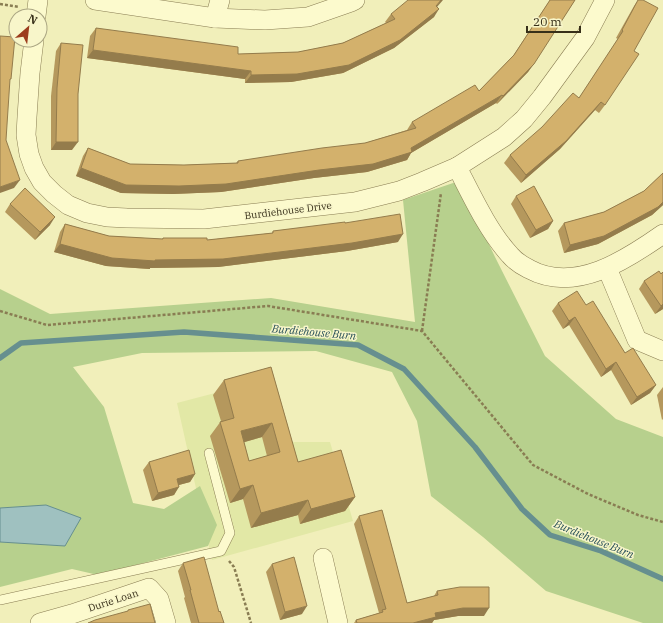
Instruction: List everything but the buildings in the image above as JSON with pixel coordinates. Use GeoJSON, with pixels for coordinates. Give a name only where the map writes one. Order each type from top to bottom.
{"type":"FeatureCollection","features":[{"type":"Feature","properties":{"kind":"street"},"geometry":{"type":"LineString","coordinates":[[95,0],[217,9],[265,20],[308,17],[355,0]]}},
{"type":"Feature","properties":{"kind":"street","name":"Burdiehouse Drive"},"geometry":{"type":"LineString","coordinates":[[33,48],[26,135],[28,154],[42,182],[68,205],[87,213],[107,217],[204,219],[355,202],[399,191],[450,170],[504,137],[524,118],[542,97],[585,38],[605,0]]}},
{"type":"Feature","properties":{"kind":"street"},"geometry":{"type":"LineString","coordinates":[[450,170],[510,256],[538,274],[558,278],[592,274],[638,252],[663,234]]}},
{"type":"Feature","properties":{"kind":"street"},"geometry":{"type":"LineString","coordinates":[[607,268],[637,340],[663,351]]}},
{"type":"Feature","properties":{"kind":"street"},"geometry":{"type":"LineString","coordinates":[[323,558],[338,623]]}},
{"type":"Feature","properties":{"kind":"street","name":"Durie Loan"},"geometry":{"type":"LineString","coordinates":[[40,623],[72,614],[149,588],[158,599],[166,623]]}},
{"type":"Feature","properties":{"kind":"lane"},"geometry":{"type":"LineString","coordinates":[[0,600],[221,551],[230,533],[209,453]]}},
{"type":"Feature","properties":{"kind":"path"},"geometry":{"type":"LineString","coordinates":[[422,331],[450,170]]}},
{"type":"Feature","properties":{"kind":"path"},"geometry":{"type":"LineString","coordinates":[[0,311],[47,326],[268,306],[422,331],[533,465],[588,494],[638,515],[663,522]]}},
{"type":"Feature","properties":{"kind":"path"},"geometry":{"type":"LineString","coordinates":[[221,551],[234,567],[251,623]]}},
{"type":"Feature","properties":{"kind":"green space"},"geometry":{"type":"Polygon","coordinates":[[[459,181],[495,257],[545,356],[616,419],[663,437],[663,623],[643,623],[546,591],[483,537],[431,496],[417,421],[392,372],[316,351],[142,353],[73,367],[104,407],[133,503],[164,509],[200,486],[217,525],[208,546],[98,575],[72,569],[0,587],[0,289],[50,314],[271,298],[415,322],[403,200],[459,181]]]}},
{"type":"Feature","properties":{"kind":"green space"},"geometry":{"type":"Polygon","coordinates":[[[265,380],[289,442],[330,442],[353,521],[212,560],[177,403],[265,380]]]}},
{"type":"Feature","properties":{"kind":"water"},"geometry":{"type":"Polygon","coordinates":[[[46,505],[81,518],[65,546],[0,542],[0,508],[46,505]]]}},
{"type":"Feature","properties":{"kind":"waterway","name":"Burdiehouse Burn"},"geometry":{"type":"LineString","coordinates":[[0,358],[21,343],[184,332],[358,345],[404,369],[475,447],[522,509],[550,535],[601,551],[663,579]]}}]}
